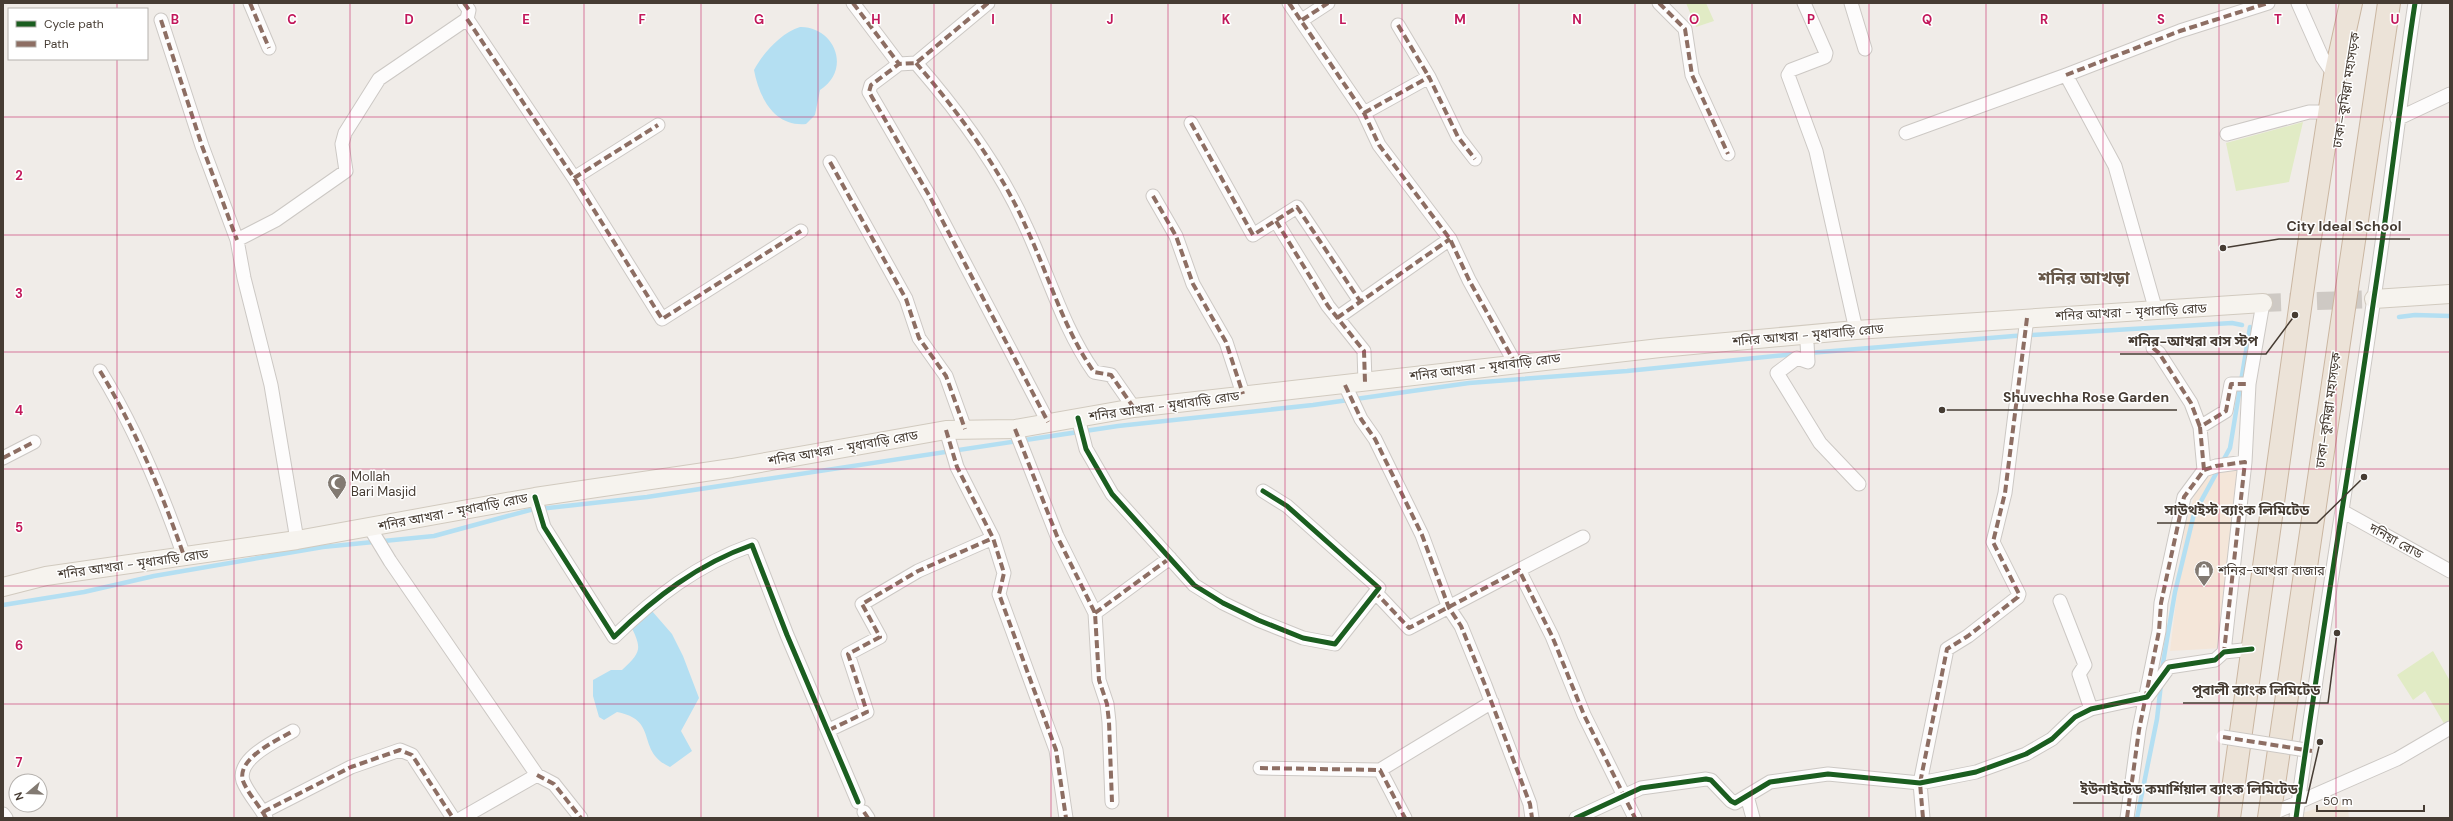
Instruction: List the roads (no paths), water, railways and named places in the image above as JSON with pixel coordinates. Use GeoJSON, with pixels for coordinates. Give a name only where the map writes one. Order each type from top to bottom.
{"type":"FeatureCollection","features":[{"type":"Feature","properties":{"kind":"highway"},"geometry":{"type":"LineString","coordinates":[[2229,818],[2335,76],[2351,3]]}},
{"type":"Feature","properties":{"kind":"highway","name":"ঢাকা–কুমিল্লা মহাসড়ক"},"geometry":{"type":"LineString","coordinates":[[2243,818],[2264,648],[2359,3]]}},
{"type":"Feature","properties":{"kind":"highway","name":"ঢাকা–কুমিল্লা মহাসড়ক"},"geometry":{"type":"LineString","coordinates":[[2269,817],[2389,3]]}},
{"type":"Feature","properties":{"kind":"main road"},"geometry":{"type":"LineString","coordinates":[[2374,298],[2450,294]]}},
{"type":"Feature","properties":{"kind":"main road","name":"শনির আখরা - মৃধাবাড়ি রোড"},"geometry":{"type":"LineString","coordinates":[[3,587],[46,576],[298,540],[372,531],[536,501],[947,434],[965,429],[1015,429],[1134,408],[1243,394],[1346,385],[1515,363],[1809,338],[1856,330],[2026,323],[2156,311],[2263,304]]}},
{"type":"Feature","properties":{"kind":"street"},"geometry":{"type":"LineString","coordinates":[[250,3],[269,48]]}},
{"type":"Feature","properties":{"kind":"street"},"geometry":{"type":"LineString","coordinates":[[237,240],[276,220],[346,172],[342,144],[345,134],[379,79],[467,19],[469,10],[464,3]]}},
{"type":"Feature","properties":{"kind":"street"},"geometry":{"type":"LineString","coordinates":[[853,3],[899,64]]}},
{"type":"Feature","properties":{"kind":"street"},"geometry":{"type":"LineString","coordinates":[[988,3],[916,63],[899,64],[870,85],[869,92],[930,197],[1048,422]]}},
{"type":"Feature","properties":{"kind":"street"},"geometry":{"type":"LineString","coordinates":[[1288,3],[1302,20],[1364,113],[1379,145],[1450,239],[1469,280],[1515,363]]}},
{"type":"Feature","properties":{"kind":"street"},"geometry":{"type":"LineString","coordinates":[[1302,20],[1328,3]]}},
{"type":"Feature","properties":{"kind":"street"},"geometry":{"type":"LineString","coordinates":[[1659,3],[1685,29],[1692,75],[1728,154]]}},
{"type":"Feature","properties":{"kind":"street"},"geometry":{"type":"LineString","coordinates":[[1804,3],[1826,53],[1825,57],[1791,70],[1788,75],[1816,151],[1856,330]]}},
{"type":"Feature","properties":{"kind":"street"},"geometry":{"type":"LineString","coordinates":[[1851,3],[1865,49]]}},
{"type":"Feature","properties":{"kind":"street"},"geometry":{"type":"LineString","coordinates":[[1906,133],[2066,75],[2180,31],[2268,3]]}},
{"type":"Feature","properties":{"kind":"street"},"geometry":{"type":"LineString","coordinates":[[2298,3],[2322,57],[2335,76]]}},
{"type":"Feature","properties":{"kind":"street"},"geometry":{"type":"LineString","coordinates":[[2296,818],[2309,751],[2342,511],[2374,298],[2397,119],[2415,3]]}},
{"type":"Feature","properties":{"kind":"street"},"geometry":{"type":"LineString","coordinates":[[467,19],[574,178],[662,319],[800,231]]}},
{"type":"Feature","properties":{"kind":"street"},"geometry":{"type":"LineString","coordinates":[[161,20],[202,146],[237,240],[244,278],[271,385],[298,540]]}},
{"type":"Feature","properties":{"kind":"street"},"geometry":{"type":"LineString","coordinates":[[1398,25],[1429,77],[1458,137],[1475,159]]}},
{"type":"Feature","properties":{"kind":"street"},"geometry":{"type":"LineString","coordinates":[[916,63],[943,94],[1005,186],[1026,227],[1045,275],[1082,355],[1094,372],[1111,375],[1134,408]]}},
{"type":"Feature","properties":{"kind":"street"},"geometry":{"type":"LineString","coordinates":[[2066,75],[2115,166],[2156,311]]}},
{"type":"Feature","properties":{"kind":"street"},"geometry":{"type":"LineString","coordinates":[[1364,113],[1429,77]]}},
{"type":"Feature","properties":{"kind":"street"},"geometry":{"type":"LineString","coordinates":[[2397,119],[2450,94]]}},
{"type":"Feature","properties":{"kind":"street"},"geometry":{"type":"LineString","coordinates":[[2227,134],[2309,112],[2330,112]]}},
{"type":"Feature","properties":{"kind":"street"},"geometry":{"type":"LineString","coordinates":[[1191,123],[1253,235],[1297,207],[1360,301]]}},
{"type":"Feature","properties":{"kind":"street"},"geometry":{"type":"LineString","coordinates":[[574,178],[658,125]]}},
{"type":"Feature","properties":{"kind":"street"},"geometry":{"type":"LineString","coordinates":[[830,162],[906,299],[919,338],[946,376],[965,429]]}},
{"type":"Feature","properties":{"kind":"street"},"geometry":{"type":"LineString","coordinates":[[1153,196],[1176,236],[1193,284],[1226,342],[1243,394]]}},
{"type":"Feature","properties":{"kind":"street"},"geometry":{"type":"LineString","coordinates":[[1276,221],[1338,318],[1364,351],[1365,382]]}},
{"type":"Feature","properties":{"kind":"street"},"geometry":{"type":"LineString","coordinates":[[1338,318],[1360,301],[1450,239]]}},
{"type":"Feature","properties":{"kind":"street"},"geometry":{"type":"LineString","coordinates":[[2224,652],[2245,462],[2249,384],[2263,304]]}},
{"type":"Feature","properties":{"kind":"street"},"geometry":{"type":"LineString","coordinates":[[1923,818],[1920,783],[1947,649],[1968,636],[2018,597],[2019,594],[1993,542],[2005,492],[2026,323]]}},
{"type":"Feature","properties":{"kind":"street"},"geometry":{"type":"LineString","coordinates":[[1809,338],[1808,362],[1797,358],[1778,373],[1820,443],[1859,484]]}},
{"type":"Feature","properties":{"kind":"street"},"geometry":{"type":"LineString","coordinates":[[2153,348],[2159,353],[2191,403],[2200,426],[2204,470]]}},
{"type":"Feature","properties":{"kind":"street"},"geometry":{"type":"LineString","coordinates":[[100,371],[130,426],[167,506],[184,556]]}},
{"type":"Feature","properties":{"kind":"street"},"geometry":{"type":"LineString","coordinates":[[2200,426],[2226,411],[2231,384],[2249,384]]}},
{"type":"Feature","properties":{"kind":"street"},"geometry":{"type":"LineString","coordinates":[[1346,385],[1361,419],[1375,439],[1422,535],[1449,608],[1461,626],[1492,702],[1530,804],[1532,818]]}},
{"type":"Feature","properties":{"kind":"street"},"geometry":{"type":"LineString","coordinates":[[1078,418],[1086,449],[1112,494],[1194,585],[1223,604],[1303,638],[1335,644],[1379,588],[1287,506],[1263,491]]}},
{"type":"Feature","properties":{"kind":"street"},"geometry":{"type":"LineString","coordinates":[[1015,429],[1057,536],[1095,613],[1099,680],[1107,704],[1110,722],[1112,802]]}},
{"type":"Feature","properties":{"kind":"street"},"geometry":{"type":"LineString","coordinates":[[947,434],[957,466],[993,538],[1004,573],[999,594],[1056,750],[1066,818]]}},
{"type":"Feature","properties":{"kind":"street"},"geometry":{"type":"LineString","coordinates":[[3,458],[34,442]]}},
{"type":"Feature","properties":{"kind":"street"},"geometry":{"type":"LineString","coordinates":[[2127,818],[2139,730],[2147,697],[2159,631],[2161,603],[2178,518],[2184,497],[2204,470],[2216,466],[2245,462]]}},
{"type":"Feature","properties":{"kind":"street"},"geometry":{"type":"LineString","coordinates":[[536,501],[544,527],[614,637],[649,604],[690,574],[712,561],[752,545],[793,649],[863,810]]}},
{"type":"Feature","properties":{"kind":"street","name":"দনিয়া রোড"},"geometry":{"type":"LineString","coordinates":[[2342,511],[2450,571]]}},
{"type":"Feature","properties":{"kind":"street"},"geometry":{"type":"LineString","coordinates":[[372,531],[390,561],[537,775],[554,784],[581,818]]}},
{"type":"Feature","properties":{"kind":"street"},"geometry":{"type":"LineString","coordinates":[[1376,593],[1408,628],[1583,537]]}},
{"type":"Feature","properties":{"kind":"street"},"geometry":{"type":"LineString","coordinates":[[829,730],[867,712],[848,654],[880,637],[862,604],[918,571],[993,538]]}},
{"type":"Feature","properties":{"kind":"street"},"geometry":{"type":"LineString","coordinates":[[1095,613],[1170,558]]}},
{"type":"Feature","properties":{"kind":"street"},"geometry":{"type":"LineString","coordinates":[[1519,570],[1552,636],[1584,715],[1635,818]]}},
{"type":"Feature","properties":{"kind":"street"},"geometry":{"type":"LineString","coordinates":[[2060,601],[2085,665],[2079,674],[2091,709]]}},
{"type":"Feature","properties":{"kind":"street"},"geometry":{"type":"LineString","coordinates":[[1576,818],[1641,788],[1706,779],[1711,780],[1731,801],[1735,803],[1770,782],[1828,774],[1920,783],[1976,772],[2015,758],[2052,739],[2075,717],[2091,709],[2147,697],[2169,668],[2215,660],[2224,652],[2252,649]]}},
{"type":"Feature","properties":{"kind":"street"},"geometry":{"type":"LineString","coordinates":[[1260,768],[1380,770],[1492,702]]}},
{"type":"Feature","properties":{"kind":"street"},"geometry":{"type":"LineString","coordinates":[[2269,817],[2397,759],[2450,728]]}},
{"type":"Feature","properties":{"kind":"street"},"geometry":{"type":"LineString","coordinates":[[293,731],[251,756],[243,772],[243,780],[265,815],[351,767],[400,750],[412,755],[453,818]]}},
{"type":"Feature","properties":{"kind":"street"},"geometry":{"type":"LineString","coordinates":[[2223,737],[2309,751]]}},
{"type":"Feature","properties":{"kind":"street"},"geometry":{"type":"LineString","coordinates":[[1380,770],[1405,818]]}},
{"type":"Feature","properties":{"kind":"street"},"geometry":{"type":"LineString","coordinates":[[462,818],[537,775]]}},
{"type":"Feature","properties":{"kind":"street"},"geometry":{"type":"LineString","coordinates":[[1747,796],[1753,818]]}},
{"type":"Feature","properties":{"kind":"street"},"geometry":{"type":"LineString","coordinates":[[3,814],[6,818]]}},
{"type":"Feature","properties":{"kind":"water"},"geometry":{"type":"Polygon","coordinates":[[[800,27],[812,29],[822,33],[830,41],[835,50],[837,60],[835,71],[830,81],[820,90],[815,115],[806,124],[795,124],[785,121],[770,108],[764,100],[756,80],[754,70],[762,57],[773,44],[786,34],[800,27]]]}},
{"type":"Feature","properties":{"kind":"water"},"geometry":{"type":"Polygon","coordinates":[[[645,611],[652,611],[672,634],[683,656],[699,698],[681,731],[692,751],[670,767],[659,760],[653,753],[643,729],[638,722],[630,716],[617,712],[604,720],[599,717],[593,696],[593,680],[611,670],[622,670],[636,654],[638,649],[637,639],[630,624],[645,611]]]}},
{"type":"Feature","properties":{"kind":"waterway"},"geometry":{"type":"LineString","coordinates":[[2399,317],[2415,315],[2450,316]]}},
{"type":"Feature","properties":{"kind":"waterway"},"geometry":{"type":"LineString","coordinates":[[1809,353],[2014,336],[2232,323],[2242,325]]}},
{"type":"Feature","properties":{"kind":"waterway"},"geometry":{"type":"LineString","coordinates":[[2162,669],[2175,592],[2194,514],[2230,448],[2250,327]]}},
{"type":"Feature","properties":{"kind":"waterway"},"geometry":{"type":"LineString","coordinates":[[3,605],[84,592],[154,576],[323,547],[434,536],[530,510],[647,497],[1118,426],[1313,405],[1469,383],[1627,371],[1796,354]]}},
{"type":"Feature","properties":{"kind":"waterway"},"geometry":{"type":"LineString","coordinates":[[2137,818],[2157,719],[2161,684]]}},
{"type":"Feature","properties":{"kind":"tunnel"},"geometry":{"type":"LineString","coordinates":[[2263,303],[2374,299]]}},
{"type":"Feature","properties":{"kind":"place","name":"City Ideal School"},"geometry":{"type":"Point","coordinates":[2223,248]}},
{"type":"Feature","properties":{"kind":"place","name":"শনির-আখরা বাস স্টপ"},"geometry":{"type":"Point","coordinates":[2295,315]}},
{"type":"Feature","properties":{"kind":"place","name":"Shuvechha Rose Garden"},"geometry":{"type":"Point","coordinates":[1942,410]}},
{"type":"Feature","properties":{"kind":"place","name":"সাউথইস্ট ব্যাংক লিমিটেড"},"geometry":{"type":"Point","coordinates":[2364,477]}},
{"type":"Feature","properties":{"kind":"place","name":"Mollah Bari Masjid"},"geometry":{"type":"Point","coordinates":[337,500]}},
{"type":"Feature","properties":{"kind":"place","name":"শনির-আখরা বাজার"},"geometry":{"type":"Point","coordinates":[2204,587]}},
{"type":"Feature","properties":{"kind":"place","name":"পুবালী ব্যাংক লিমিটেড"},"geometry":{"type":"Point","coordinates":[2337,633]}},
{"type":"Feature","properties":{"kind":"place","name":"ইউনাইটেড কমার্শিয়াল ব্যাংক লিমিটেড"},"geometry":{"type":"Point","coordinates":[2320,742]}},
{"type":"Feature","properties":{"kind":"district","name":"শনির আখড়া"},"geometry":{"type":"Point","coordinates":[2084,278]}}]}
